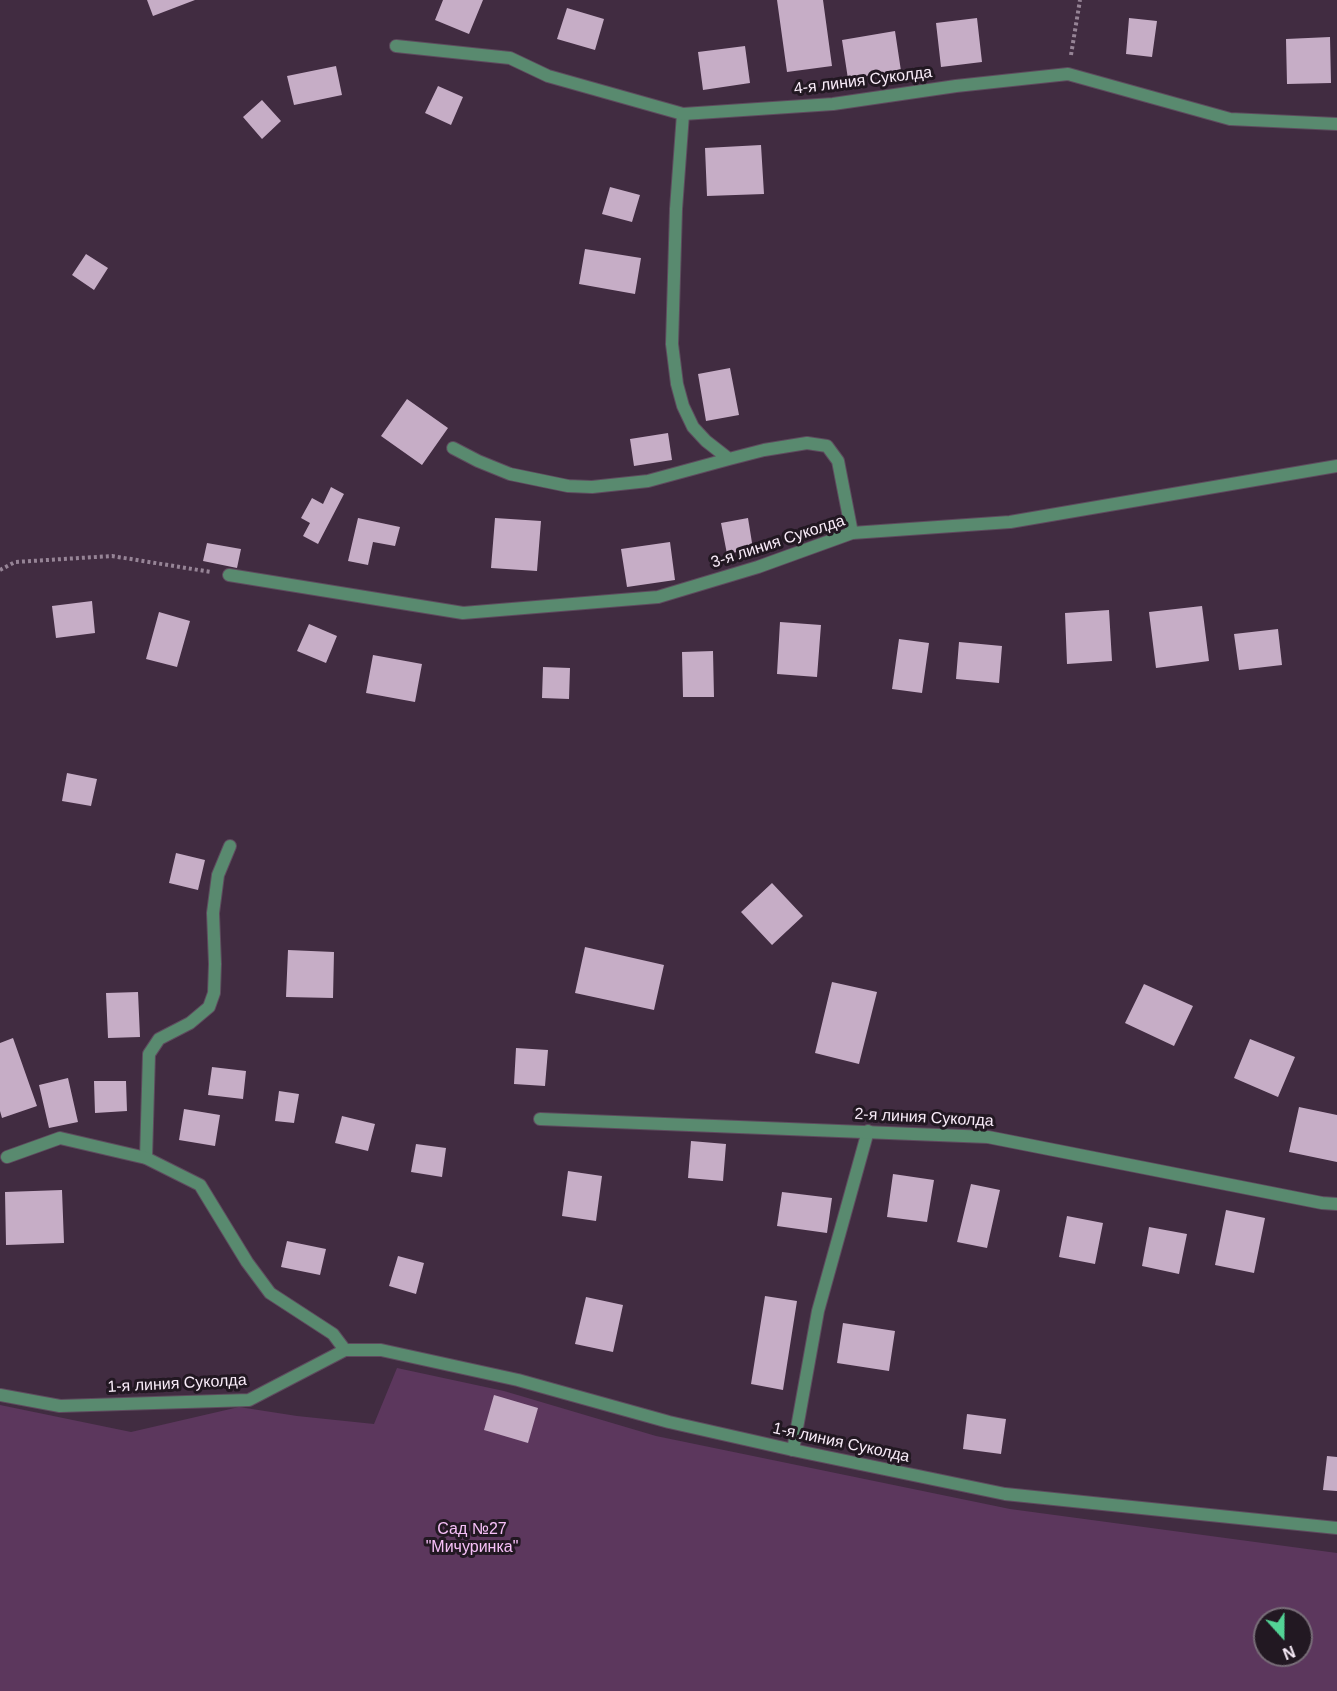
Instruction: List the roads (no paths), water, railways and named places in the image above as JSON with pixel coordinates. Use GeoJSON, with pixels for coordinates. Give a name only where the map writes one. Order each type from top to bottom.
{"type":"FeatureCollection","features":[{"type":"Feature","properties":{"kind":"street","name":"4-я линия Суколда"},"geometry":{"type":"LineString","coordinates":[[396,46],[510,58],[548,76],[683,114],[833,104],[956,86],[1068,74],[1230,118],[1337,124]]}},
{"type":"Feature","properties":{"kind":"street"},"geometry":{"type":"LineString","coordinates":[[683,114],[676,209],[672,344],[677,384],[683,406],[693,427],[706,441],[729,459]]}},
{"type":"Feature","properties":{"kind":"street"},"geometry":{"type":"LineString","coordinates":[[453,448],[510,474],[568,486],[592,487],[648,481],[764,450],[807,443],[827,446],[838,460],[852,533]]}},
{"type":"Feature","properties":{"kind":"street","name":"3-я линия Суколда"},"geometry":{"type":"LineString","coordinates":[[229,575],[463,613],[657,597],[758,567],[852,533],[1010,522],[1337,466]]}},
{"type":"Feature","properties":{"kind":"street"},"geometry":{"type":"LineString","coordinates":[[146,1158],[148,1054],[159,1039],[190,1023],[209,1007],[214,993],[213,913],[216,884],[230,846]]}},
{"type":"Feature","properties":{"kind":"street","name":"2-я линия Суколда"},"geometry":{"type":"LineString","coordinates":[[540,1119],[988,1137],[1337,1204]]}},
{"type":"Feature","properties":{"kind":"street"},"geometry":{"type":"LineString","coordinates":[[793,1450],[818,1311],[868,1131]]}},
{"type":"Feature","properties":{"kind":"street"},"geometry":{"type":"LineString","coordinates":[[7,1157],[60,1138],[146,1158],[200,1185],[247,1262],[270,1293],[333,1334],[345,1350]]}},
{"type":"Feature","properties":{"kind":"street","name":"1-я линия Суколда"},"geometry":{"type":"LineString","coordinates":[[0,1395],[60,1406],[249,1400],[345,1350],[381,1350],[518,1380],[669,1422],[1005,1494],[1337,1528]]}},
{"type":"Feature","properties":{"kind":"park label","name":"Сад №27 \"Мичуринка\""},"geometry":{"type":"Point","coordinates":[472,1539]}}]}
